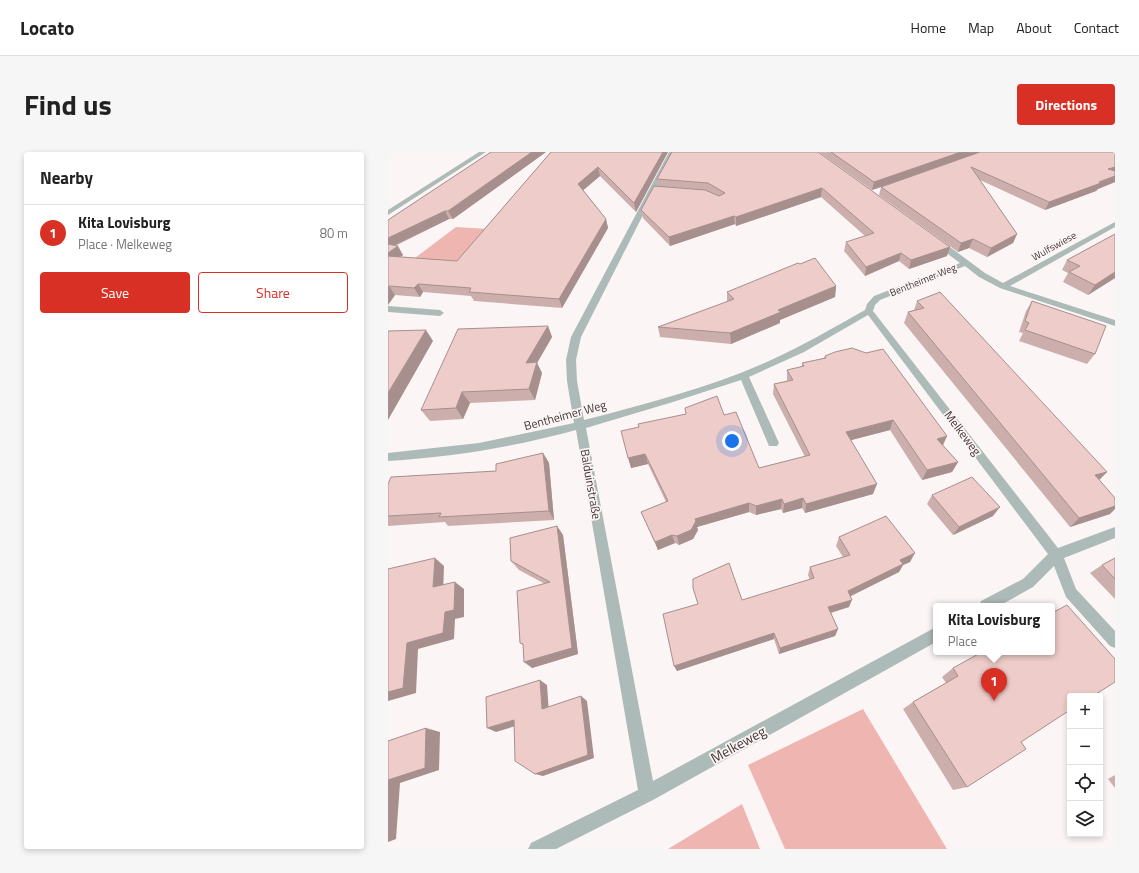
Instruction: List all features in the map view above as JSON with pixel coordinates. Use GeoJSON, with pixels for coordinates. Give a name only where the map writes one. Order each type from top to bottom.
{"type":"FeatureCollection","features":[{"type":"Feature","properties":{"kind":"street"},"geometry":{"type":"LineString","coordinates":[[388,213],[483,152]]}},
{"type":"Feature","properties":{"kind":"street","name":"Balduinstraße"},"geometry":{"type":"LineString","coordinates":[[647,794],[572,381],[571,360],[576,337],[655,191],[672,152]]}},
{"type":"Feature","properties":{"kind":"street","name":"Wulfswiese"},"geometry":{"type":"LineString","coordinates":[[1003,286],[1115,224]]}},
{"type":"Feature","properties":{"kind":"street"},"geometry":{"type":"LineString","coordinates":[[928,236],[966,263]]}},
{"type":"Feature","properties":{"kind":"street","name":"Bentheimer Weg"},"geometry":{"type":"LineString","coordinates":[[388,457],[458,452],[524,440],[581,426],[676,398],[789,356],[826,337],[869,311],[871,304],[877,298],[966,263],[982,275],[1003,286],[1115,323]]}},
{"type":"Feature","properties":{"kind":"street"},"geometry":{"type":"LineString","coordinates":[[388,309],[440,313]]}},
{"type":"Feature","properties":{"kind":"street","name":"Melkeweg"},"geometry":{"type":"LineString","coordinates":[[869,311],[1056,555],[1071,593],[1115,641]]}},
{"type":"Feature","properties":{"kind":"street"},"geometry":{"type":"LineString","coordinates":[[743,374],[773,443]]}},
{"type":"Feature","properties":{"kind":"street"},"geometry":{"type":"LineString","coordinates":[[991,603],[1028,583],[1056,555],[1115,532]]}},
{"type":"Feature","properties":{"kind":"street","name":"Melkeweg"},"geometry":{"type":"LineString","coordinates":[[537,849],[647,794],[933,636]]}},
{"type":"Feature","properties":{"kind":"shaded area"},"geometry":{"type":"Polygon","coordinates":[[[456,227],[488,229],[457,265],[411,261],[456,227]]]}},
{"type":"Feature","properties":{"kind":"shaded area"},"geometry":{"type":"Polygon","coordinates":[[[863,709],[947,849],[785,849],[748,765],[863,709]]]}},
{"type":"Feature","properties":{"kind":"shaded area"},"geometry":{"type":"Polygon","coordinates":[[[742,804],[760,849],[668,849],[742,804]]]}},
{"type":"Feature","properties":{"kind":"building"},"geometry":{"type":"Polygon","coordinates":[[[491,152],[532,152],[448,211],[445,211],[388,238],[388,220],[491,152]]]}},
{"type":"Feature","properties":{"kind":"building"},"geometry":{"type":"Polygon","coordinates":[[[551,152],[663,152],[634,203],[598,167],[578,184],[606,219],[559,299],[469,292],[471,288],[418,284],[414,288],[389,286],[388,288],[388,256],[457,261],[551,152]]]}},
{"type":"Feature","properties":{"kind":"building"},"geometry":{"type":"Polygon","coordinates":[[[672,152],[818,152],[950,247],[911,260],[901,253],[866,267],[846,242],[874,233],[822,188],[736,217],[734,216],[669,237],[641,210],[654,186],[705,190],[719,196],[725,193],[708,183],[657,179],[672,152]]]}},
{"type":"Feature","properties":{"kind":"building"},"geometry":{"type":"Polygon","coordinates":[[[831,152],[961,152],[874,182],[831,152]]]}},
{"type":"Feature","properties":{"kind":"building"},"geometry":{"type":"Polygon","coordinates":[[[980,152],[1115,152],[1115,167],[1108,169],[1115,171],[1115,176],[1099,182],[1101,183],[1049,202],[971,167],[1017,234],[991,248],[973,239],[961,243],[881,187],[980,152]]]}},
{"type":"Feature","properties":{"kind":"building"},"geometry":{"type":"Polygon","coordinates":[[[1115,234],[1115,272],[1095,285],[1069,272],[1080,266],[1067,260],[1115,234]]]}},
{"type":"Feature","properties":{"kind":"building"},"geometry":{"type":"Polygon","coordinates":[[[388,244],[398,246],[388,253],[388,244]]]}},
{"type":"Feature","properties":{"kind":"building"},"geometry":{"type":"Polygon","coordinates":[[[815,258],[836,286],[778,310],[781,312],[730,333],[658,327],[734,299],[727,292],[798,263],[800,264],[815,258]]]}},
{"type":"Feature","properties":{"kind":"building"},"geometry":{"type":"Polygon","coordinates":[[[940,292],[1107,472],[1095,475],[1115,498],[1115,506],[1079,518],[908,312],[924,308],[917,301],[940,292]]]}},
{"type":"Feature","properties":{"kind":"building"},"geometry":{"type":"Polygon","coordinates":[[[1032,301],[1106,326],[1095,354],[1025,330],[1029,323],[1025,321],[1032,301]]]}},
{"type":"Feature","properties":{"kind":"building"},"geometry":{"type":"Polygon","coordinates":[[[548,326],[526,363],[537,362],[529,389],[462,392],[456,408],[421,410],[458,329],[548,326]]]}},
{"type":"Feature","properties":{"kind":"building"},"geometry":{"type":"Polygon","coordinates":[[[426,330],[388,393],[388,331],[426,330]]]}},
{"type":"Feature","properties":{"kind":"building"},"geometry":{"type":"Polygon","coordinates":[[[852,348],[866,353],[883,349],[947,436],[937,439],[958,462],[927,470],[893,420],[846,432],[877,484],[806,504],[803,498],[784,504],[782,499],[756,506],[749,503],[695,519],[696,521],[691,530],[677,536],[672,535],[655,542],[641,512],[668,501],[645,454],[628,458],[621,431],[639,427],[638,424],[686,414],[685,408],[717,396],[724,415],[736,412],[759,468],[810,455],[774,384],[793,380],[787,370],[804,366],[802,363],[826,358],[825,356],[835,352],[852,348]]]}},
{"type":"Feature","properties":{"kind":"building"},"geometry":{"type":"Polygon","coordinates":[[[543,453],[549,511],[439,517],[441,513],[388,516],[388,484],[391,477],[496,471],[496,464],[543,453]]]}},
{"type":"Feature","properties":{"kind":"building"},"geometry":{"type":"Polygon","coordinates":[[[972,477],[1000,507],[959,527],[932,495],[972,477]]]}},
{"type":"Feature","properties":{"kind":"building"},"geometry":{"type":"Polygon","coordinates":[[[886,516],[915,553],[900,560],[903,564],[848,591],[852,600],[828,607],[838,629],[780,648],[774,633],[674,666],[663,614],[698,604],[693,588],[693,579],[729,563],[742,600],[814,578],[810,567],[850,555],[839,537],[886,516]]]}},
{"type":"Feature","properties":{"kind":"building"},"geometry":{"type":"Polygon","coordinates":[[[557,526],[572,648],[524,662],[523,644],[520,643],[517,591],[550,582],[511,561],[510,538],[557,526]]]}},
{"type":"Feature","properties":{"kind":"building"},"geometry":{"type":"Polygon","coordinates":[[[435,558],[433,587],[455,582],[454,610],[445,612],[443,633],[407,643],[403,688],[388,692],[388,569],[435,558]]]}},
{"type":"Feature","properties":{"kind":"building"},"geometry":{"type":"Polygon","coordinates":[[[1115,558],[1115,579],[1102,565],[1115,558]]]}},
{"type":"Feature","properties":{"kind":"building"},"geometry":{"type":"Polygon","coordinates":[[[1067,605],[1115,659],[1115,682],[1098,693],[1067,693],[1067,712],[1021,742],[1026,749],[967,787],[913,702],[958,676],[953,668],[977,655],[1055,655],[1055,611],[1067,605]]]}},
{"type":"Feature","properties":{"kind":"building"},"geometry":{"type":"Polygon","coordinates":[[[540,680],[542,709],[581,696],[588,755],[535,774],[515,761],[514,720],[487,728],[486,697],[540,680]]]}},
{"type":"Feature","properties":{"kind":"building"},"geometry":{"type":"Polygon","coordinates":[[[426,728],[425,768],[388,780],[388,741],[426,728]]]}},
{"type":"Feature","properties":{"kind":"place","name":"Kita Lovisburg"},"geometry":{"type":"Point","coordinates":[994,701]}}]}
